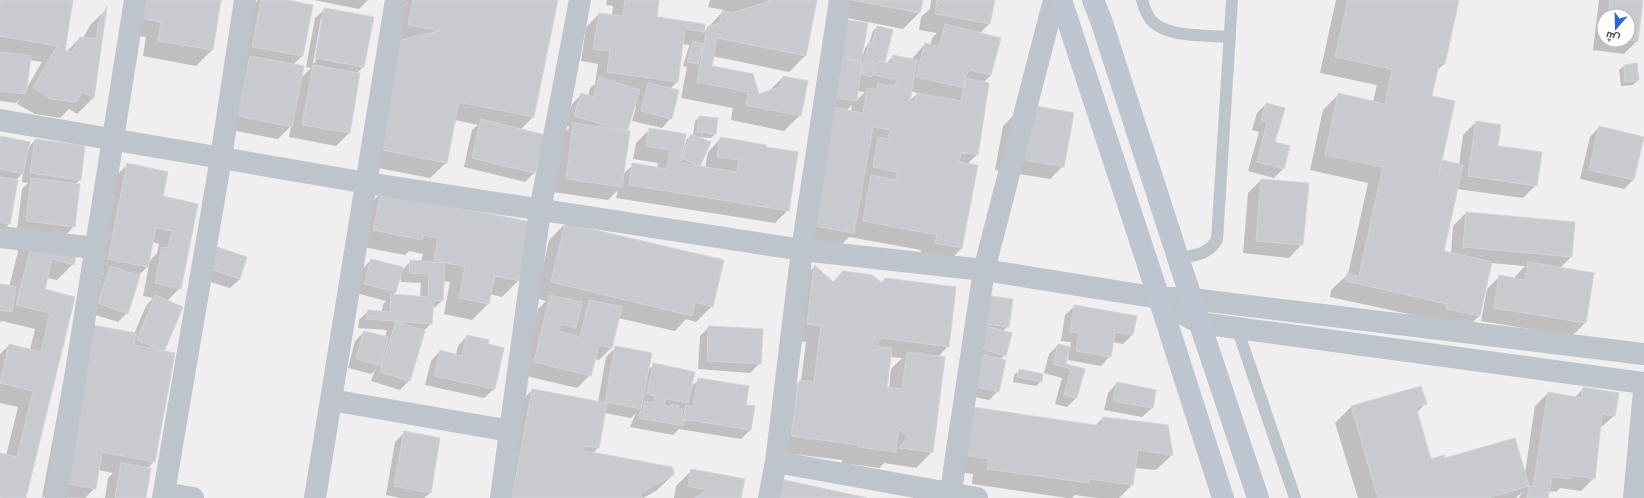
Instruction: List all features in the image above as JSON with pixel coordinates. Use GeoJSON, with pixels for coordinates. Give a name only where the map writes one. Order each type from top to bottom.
{"type":"FeatureCollection","features":[{"type":"Feature","properties":{"kind":"main road"},"geometry":{"type":"LineString","coordinates":[[1061,0],[1223,498]]}},
{"type":"Feature","properties":{"kind":"main road"},"geometry":{"type":"LineString","coordinates":[[1093,0],[1102,20],[1178,258],[1258,498]]}},
{"type":"Feature","properties":{"kind":"street"},"geometry":{"type":"LineString","coordinates":[[56,498],[135,0]]}},
{"type":"Feature","properties":{"kind":"street"},"geometry":{"type":"LineString","coordinates":[[193,498],[164,496],[221,158],[245,0]]}},
{"type":"Feature","properties":{"kind":"street"},"geometry":{"type":"LineString","coordinates":[[315,498],[396,0]]}},
{"type":"Feature","properties":{"kind":"street"},"geometry":{"type":"LineString","coordinates":[[501,498],[540,210],[580,0]]}},
{"type":"Feature","properties":{"kind":"street"},"geometry":{"type":"LineString","coordinates":[[769,498],[776,462],[802,250],[840,0]]}},
{"type":"Feature","properties":{"kind":"street"},"geometry":{"type":"LineString","coordinates":[[951,496],[984,270],[1054,0]]}},
{"type":"Feature","properties":{"kind":"street"},"geometry":{"type":"LineString","coordinates":[[0,120],[367,183],[802,250],[984,270],[1159,298],[1192,299],[1644,354]]}},
{"type":"Feature","properties":{"kind":"street"},"geometry":{"type":"LineString","coordinates":[[0,237],[95,248]]}},
{"type":"Feature","properties":{"kind":"street"},"geometry":{"type":"LineString","coordinates":[[1159,298],[1179,312],[1200,323],[1644,383]]}},
{"type":"Feature","properties":{"kind":"street"},"geometry":{"type":"LineString","coordinates":[[1634,498],[1644,391]]}},
{"type":"Feature","properties":{"kind":"street"},"geometry":{"type":"LineString","coordinates":[[331,400],[510,431]]}},
{"type":"Feature","properties":{"kind":"street"},"geometry":{"type":"LineString","coordinates":[[776,462],[951,496],[977,498]]}},
{"type":"Feature","properties":{"kind":"lane"},"geometry":{"type":"LineString","coordinates":[[1142,0],[1146,13],[1151,20],[1165,30],[1230,37]]}},
{"type":"Feature","properties":{"kind":"lane"},"geometry":{"type":"LineString","coordinates":[[1178,258],[1205,253],[1212,248],[1217,240],[1232,0]]}},
{"type":"Feature","properties":{"kind":"lane"},"geometry":{"type":"LineString","coordinates":[[1237,328],[1295,498]]}},
{"type":"Feature","properties":{"kind":"building"},"geometry":{"type":"Polygon","coordinates":[[[0,0],[73,0],[65,51],[72,52],[80,37],[96,39],[99,22],[107,6],[94,98],[82,92],[76,102],[51,99],[33,88],[57,46],[0,36],[0,0]]]}},
{"type":"Feature","properties":{"kind":"building"},"geometry":{"type":"Polygon","coordinates":[[[142,0],[221,0],[213,50],[158,41],[161,22],[139,18],[142,0]]]}},
{"type":"Feature","properties":{"kind":"building"},"geometry":{"type":"Polygon","coordinates":[[[261,0],[287,0],[313,5],[303,56],[252,47],[261,0]]]}},
{"type":"Feature","properties":{"kind":"building"},"geometry":{"type":"Polygon","coordinates":[[[413,0],[558,0],[534,117],[459,102],[447,163],[378,149],[397,41],[439,31],[408,25],[413,0]]]}},
{"type":"Feature","properties":{"kind":"building"},"geometry":{"type":"Polygon","coordinates":[[[625,0],[659,0],[657,17],[705,24],[704,32],[685,29],[678,82],[607,72],[610,51],[593,49],[599,13],[623,16],[625,0]]]}},
{"type":"Feature","properties":{"kind":"building"},"geometry":{"type":"Polygon","coordinates":[[[768,0],[817,0],[806,56],[717,38],[712,66],[753,74],[759,94],[780,87],[783,76],[808,81],[801,116],[746,105],[748,92],[697,82],[707,27],[720,23],[722,11],[732,13],[770,1],[768,0]]]}},
{"type":"Feature","properties":{"kind":"building"},"geometry":{"type":"Polygon","coordinates":[[[852,0],[923,0],[920,13],[852,0]]]}},
{"type":"Feature","properties":{"kind":"building"},"geometry":{"type":"Polygon","coordinates":[[[937,0],[943,2],[944,0],[995,0],[990,24],[935,14],[937,0]]]}},
{"type":"Feature","properties":{"kind":"building"},"geometry":{"type":"Polygon","coordinates":[[[1348,0],[1459,0],[1445,64],[1439,63],[1432,96],[1455,101],[1442,160],[1463,165],[1444,251],[1492,262],[1480,316],[1446,309],[1447,304],[1345,281],[1347,273],[1359,276],[1383,167],[1325,155],[1338,93],[1385,104],[1392,69],[1335,57],[1348,0]]]}},
{"type":"Feature","properties":{"kind":"building"},"geometry":{"type":"Polygon","coordinates":[[[1610,0],[1643,0],[1638,41],[1636,41],[1636,8],[1609,8],[1610,0]]]}},
{"type":"Feature","properties":{"kind":"building"},"geometry":{"type":"Polygon","coordinates":[[[324,8],[374,17],[364,67],[315,58],[324,8]]]}},
{"type":"Feature","properties":{"kind":"building"},"geometry":{"type":"Polygon","coordinates":[[[848,20],[868,23],[861,61],[841,57],[848,20]]]}},
{"type":"Feature","properties":{"kind":"building"},"geometry":{"type":"Polygon","coordinates":[[[945,24],[1001,38],[991,75],[969,70],[965,78],[965,88],[916,77],[925,43],[939,47],[945,24]]]}},
{"type":"Feature","properties":{"kind":"building"},"geometry":{"type":"Polygon","coordinates":[[[877,26],[893,30],[885,62],[875,59],[874,62],[865,59],[869,42],[872,43],[877,26]]]}},
{"type":"Feature","properties":{"kind":"building"},"geometry":{"type":"Polygon","coordinates":[[[693,41],[703,44],[698,64],[687,62],[693,41]]]}},
{"type":"Feature","properties":{"kind":"building"},"geometry":{"type":"Polygon","coordinates":[[[0,52],[31,56],[26,94],[0,91],[0,52]]]}},
{"type":"Feature","properties":{"kind":"building"},"geometry":{"type":"Polygon","coordinates":[[[893,55],[917,60],[910,101],[915,102],[917,93],[961,101],[965,78],[989,83],[978,155],[961,152],[959,162],[978,165],[962,248],[935,243],[937,235],[863,221],[871,175],[896,180],[897,172],[873,167],[878,137],[888,139],[890,130],[873,127],[854,233],[810,225],[832,107],[863,113],[867,88],[877,90],[878,84],[895,86],[897,80],[874,75],[877,61],[892,64],[893,55]]]}},
{"type":"Feature","properties":{"kind":"building"},"geometry":{"type":"Polygon","coordinates":[[[250,56],[304,66],[292,127],[238,116],[250,56]]]}},
{"type":"Feature","properties":{"kind":"building"},"geometry":{"type":"Polygon","coordinates":[[[838,58],[862,62],[857,101],[836,98],[835,105],[828,104],[838,58]]]}},
{"type":"Feature","properties":{"kind":"building"},"geometry":{"type":"Polygon","coordinates":[[[864,61],[875,63],[872,77],[861,74],[864,61]]]}},
{"type":"Feature","properties":{"kind":"building"},"geometry":{"type":"Polygon","coordinates":[[[1637,63],[1639,80],[1625,82],[1624,65],[1637,63]]]}},
{"type":"Feature","properties":{"kind":"building"},"geometry":{"type":"Polygon","coordinates":[[[313,65],[360,73],[350,133],[302,125],[313,65]]]}},
{"type":"Feature","properties":{"kind":"building"},"geometry":{"type":"Polygon","coordinates":[[[599,77],[640,90],[627,132],[574,116],[581,93],[594,97],[599,77]]]}},
{"type":"Feature","properties":{"kind":"building"},"geometry":{"type":"Polygon","coordinates":[[[648,83],[679,90],[672,119],[641,111],[648,83]]]}},
{"type":"Feature","properties":{"kind":"building"},"geometry":{"type":"Polygon","coordinates":[[[1266,103],[1285,108],[1275,142],[1290,146],[1284,169],[1257,162],[1267,123],[1261,120],[1266,103]]]}},
{"type":"Feature","properties":{"kind":"building"},"geometry":{"type":"Polygon","coordinates":[[[1036,106],[1074,113],[1064,167],[1008,157],[1036,106]]]}},
{"type":"Feature","properties":{"kind":"building"},"geometry":{"type":"Polygon","coordinates":[[[699,116],[718,118],[716,134],[697,132],[699,116]]]}},
{"type":"Feature","properties":{"kind":"building"},"geometry":{"type":"Polygon","coordinates":[[[481,119],[545,135],[535,173],[472,158],[481,119]]]}},
{"type":"Feature","properties":{"kind":"building"},"geometry":{"type":"Polygon","coordinates":[[[1476,121],[1501,125],[1498,146],[1542,152],[1537,186],[1468,176],[1476,121]]]}},
{"type":"Feature","properties":{"kind":"building"},"geometry":{"type":"Polygon","coordinates":[[[573,123],[630,131],[622,187],[566,179],[573,123]]]}},
{"type":"Feature","properties":{"kind":"building"},"geometry":{"type":"Polygon","coordinates":[[[1599,126],[1644,137],[1634,180],[1589,170],[1599,126]]]}},
{"type":"Feature","properties":{"kind":"building"},"geometry":{"type":"Polygon","coordinates":[[[649,128],[686,134],[681,163],[737,172],[739,160],[717,157],[720,137],[798,152],[789,211],[629,185],[632,163],[667,169],[670,150],[646,146],[649,128]]]}},
{"type":"Feature","properties":{"kind":"building"},"geometry":{"type":"Polygon","coordinates":[[[691,134],[711,142],[700,166],[681,158],[691,134]]]}},
{"type":"Feature","properties":{"kind":"building"},"geometry":{"type":"Polygon","coordinates":[[[0,136],[30,142],[23,174],[0,169],[0,136]]]}},
{"type":"Feature","properties":{"kind":"building"},"geometry":{"type":"Polygon","coordinates":[[[35,139],[85,146],[81,180],[30,173],[35,139]]]}},
{"type":"Feature","properties":{"kind":"building"},"geometry":{"type":"Polygon","coordinates":[[[127,163],[168,172],[163,196],[198,204],[181,289],[155,283],[162,247],[168,248],[172,231],[156,228],[148,267],[108,259],[127,163]]]}},
{"type":"Feature","properties":{"kind":"building"},"geometry":{"type":"Polygon","coordinates":[[[0,177],[18,180],[10,224],[0,222],[0,177]]]}},
{"type":"Feature","properties":{"kind":"building"},"geometry":{"type":"Polygon","coordinates":[[[31,178],[80,184],[75,227],[26,221],[31,178]]]}},
{"type":"Feature","properties":{"kind":"building"},"geometry":{"type":"Polygon","coordinates":[[[1261,179],[1309,183],[1303,245],[1256,241],[1261,179]]]}},
{"type":"Feature","properties":{"kind":"building"},"geometry":{"type":"Polygon","coordinates":[[[381,192],[531,222],[519,281],[495,276],[489,304],[459,298],[465,267],[434,260],[438,238],[423,235],[422,240],[373,230],[381,192]]]}},
{"type":"Feature","properties":{"kind":"building"},"geometry":{"type":"Polygon","coordinates":[[[1466,212],[1575,222],[1572,257],[1463,247],[1466,212]]]}},
{"type":"Feature","properties":{"kind":"building"},"geometry":{"type":"Polygon","coordinates":[[[565,223],[724,260],[713,307],[695,302],[692,316],[551,282],[565,223]]]}},
{"type":"Feature","properties":{"kind":"building"},"geometry":{"type":"Polygon","coordinates":[[[35,231],[79,242],[74,265],[52,259],[45,289],[75,297],[26,498],[0,498],[0,453],[17,457],[33,391],[0,383],[9,344],[41,352],[50,313],[16,305],[35,231]]]}},
{"type":"Feature","properties":{"kind":"building"},"geometry":{"type":"Polygon","coordinates":[[[217,247],[247,257],[240,279],[210,269],[217,247]]]}},
{"type":"Feature","properties":{"kind":"building"},"geometry":{"type":"Polygon","coordinates":[[[371,259],[403,267],[396,292],[364,284],[371,259]]]}},
{"type":"Feature","properties":{"kind":"building"},"geometry":{"type":"Polygon","coordinates":[[[410,260],[445,263],[443,301],[434,301],[432,324],[367,319],[368,310],[390,312],[391,294],[428,297],[429,274],[409,273],[410,260]]]}},
{"type":"Feature","properties":{"kind":"building"},"geometry":{"type":"Polygon","coordinates":[[[1528,262],[1594,273],[1586,323],[1494,308],[1499,275],[1525,280],[1528,262]]]}},
{"type":"Feature","properties":{"kind":"building"},"geometry":{"type":"Polygon","coordinates":[[[814,265],[833,282],[843,271],[872,275],[882,283],[885,278],[956,287],[949,347],[882,338],[875,346],[892,348],[887,387],[902,389],[907,352],[945,357],[933,452],[899,448],[908,437],[899,429],[896,452],[791,436],[798,383],[800,380],[814,382],[821,326],[807,324],[814,265]]]}},
{"type":"Feature","properties":{"kind":"building"},"geometry":{"type":"Polygon","coordinates":[[[110,266],[140,276],[128,314],[98,303],[110,266]]]}},
{"type":"Feature","properties":{"kind":"building"},"geometry":{"type":"Polygon","coordinates":[[[0,284],[16,287],[12,312],[0,310],[0,284]]]}},
{"type":"Feature","properties":{"kind":"building"},"geometry":{"type":"Polygon","coordinates":[[[155,295],[183,307],[164,352],[137,340],[155,295]]]}},
{"type":"Feature","properties":{"kind":"building"},"geometry":{"type":"Polygon","coordinates":[[[550,295],[582,302],[576,328],[561,324],[559,331],[580,337],[589,300],[622,307],[612,348],[599,345],[591,376],[534,362],[550,295]]]}},
{"type":"Feature","properties":{"kind":"building"},"geometry":{"type":"Polygon","coordinates":[[[983,295],[1013,299],[1009,327],[979,323],[983,295]]]}},
{"type":"Feature","properties":{"kind":"building"},"geometry":{"type":"Polygon","coordinates":[[[1074,305],[1137,316],[1133,335],[1115,332],[1111,357],[1076,351],[1079,333],[1070,332],[1074,305]]]}},
{"type":"Feature","properties":{"kind":"building"},"geometry":{"type":"Polygon","coordinates":[[[396,321],[425,331],[410,381],[380,372],[396,321]]]}},
{"type":"Feature","properties":{"kind":"building"},"geometry":{"type":"Polygon","coordinates":[[[87,324],[136,333],[134,345],[175,353],[155,462],[102,452],[96,489],[58,482],[87,324]]]}},
{"type":"Feature","properties":{"kind":"building"},"geometry":{"type":"Polygon","coordinates":[[[708,326],[763,329],[761,364],[707,361],[708,326]]]}},
{"type":"Feature","properties":{"kind":"building"},"geometry":{"type":"Polygon","coordinates":[[[986,326],[1012,333],[1006,356],[979,348],[986,326]]]}},
{"type":"Feature","properties":{"kind":"building"},"geometry":{"type":"Polygon","coordinates":[[[364,331],[388,337],[381,366],[356,359],[364,331]]]}},
{"type":"Feature","properties":{"kind":"building"},"geometry":{"type":"Polygon","coordinates":[[[467,335],[489,340],[488,344],[504,348],[495,389],[434,376],[440,350],[462,356],[467,335]]]}},
{"type":"Feature","properties":{"kind":"building"},"geometry":{"type":"Polygon","coordinates":[[[1058,344],[1070,347],[1066,364],[1085,369],[1077,398],[1064,395],[1071,369],[1053,364],[1058,344]]]}},
{"type":"Feature","properties":{"kind":"building"},"geometry":{"type":"Polygon","coordinates":[[[615,346],[652,353],[641,409],[605,402],[615,346]]]}},
{"type":"Feature","properties":{"kind":"building"},"geometry":{"type":"Polygon","coordinates":[[[976,353],[1006,360],[999,392],[969,385],[976,353]]]}},
{"type":"Feature","properties":{"kind":"building"},"geometry":{"type":"Polygon","coordinates":[[[653,363],[695,372],[688,403],[665,399],[664,405],[671,407],[671,405],[679,406],[678,408],[683,409],[681,419],[685,420],[683,426],[639,418],[640,411],[643,411],[645,401],[654,403],[655,396],[647,394],[653,363]]]}},
{"type":"Feature","properties":{"kind":"building"},"geometry":{"type":"Polygon","coordinates":[[[1019,369],[1043,374],[1042,382],[1017,377],[1019,369]]]}},
{"type":"Feature","properties":{"kind":"building"},"geometry":{"type":"Polygon","coordinates":[[[698,378],[749,386],[746,405],[755,406],[751,430],[683,419],[686,405],[693,407],[698,378]]]}},
{"type":"Feature","properties":{"kind":"building"},"geometry":{"type":"Polygon","coordinates":[[[1117,382],[1156,390],[1153,408],[1113,401],[1117,382]]]}},
{"type":"Feature","properties":{"kind":"building"},"geometry":{"type":"Polygon","coordinates":[[[1421,386],[1427,404],[1416,407],[1431,459],[1444,455],[1445,458],[1515,438],[1529,486],[1488,498],[1378,498],[1351,406],[1421,386]]]}},
{"type":"Feature","properties":{"kind":"building"},"geometry":{"type":"Polygon","coordinates":[[[1583,387],[1619,393],[1615,416],[1602,414],[1595,479],[1571,475],[1570,479],[1552,477],[1548,498],[1527,498],[1529,486],[1533,487],[1548,392],[1582,398],[1583,387]]]}},
{"type":"Feature","properties":{"kind":"building"},"geometry":{"type":"Polygon","coordinates":[[[532,389],[607,403],[599,448],[587,446],[580,450],[672,467],[674,475],[640,493],[642,498],[512,498],[532,389]]]}},
{"type":"Feature","properties":{"kind":"building"},"geometry":{"type":"Polygon","coordinates":[[[965,406],[1102,426],[1103,417],[1168,425],[1173,455],[1138,450],[1133,485],[1089,479],[1089,483],[987,469],[989,459],[958,454],[965,406]]]}},
{"type":"Feature","properties":{"kind":"building"},"geometry":{"type":"Polygon","coordinates":[[[404,431],[440,438],[431,493],[394,486],[404,431]]]}},
{"type":"Feature","properties":{"kind":"building"},"geometry":{"type":"Polygon","coordinates":[[[121,463],[151,468],[146,498],[115,498],[121,463]]]}},
{"type":"Feature","properties":{"kind":"building"},"geometry":{"type":"Polygon","coordinates":[[[691,469],[745,479],[741,498],[694,498],[708,490],[688,486],[691,469]]]}},
{"type":"Feature","properties":{"kind":"building"},"geometry":{"type":"Polygon","coordinates":[[[780,479],[867,498],[776,498],[780,479]]]}}]}
